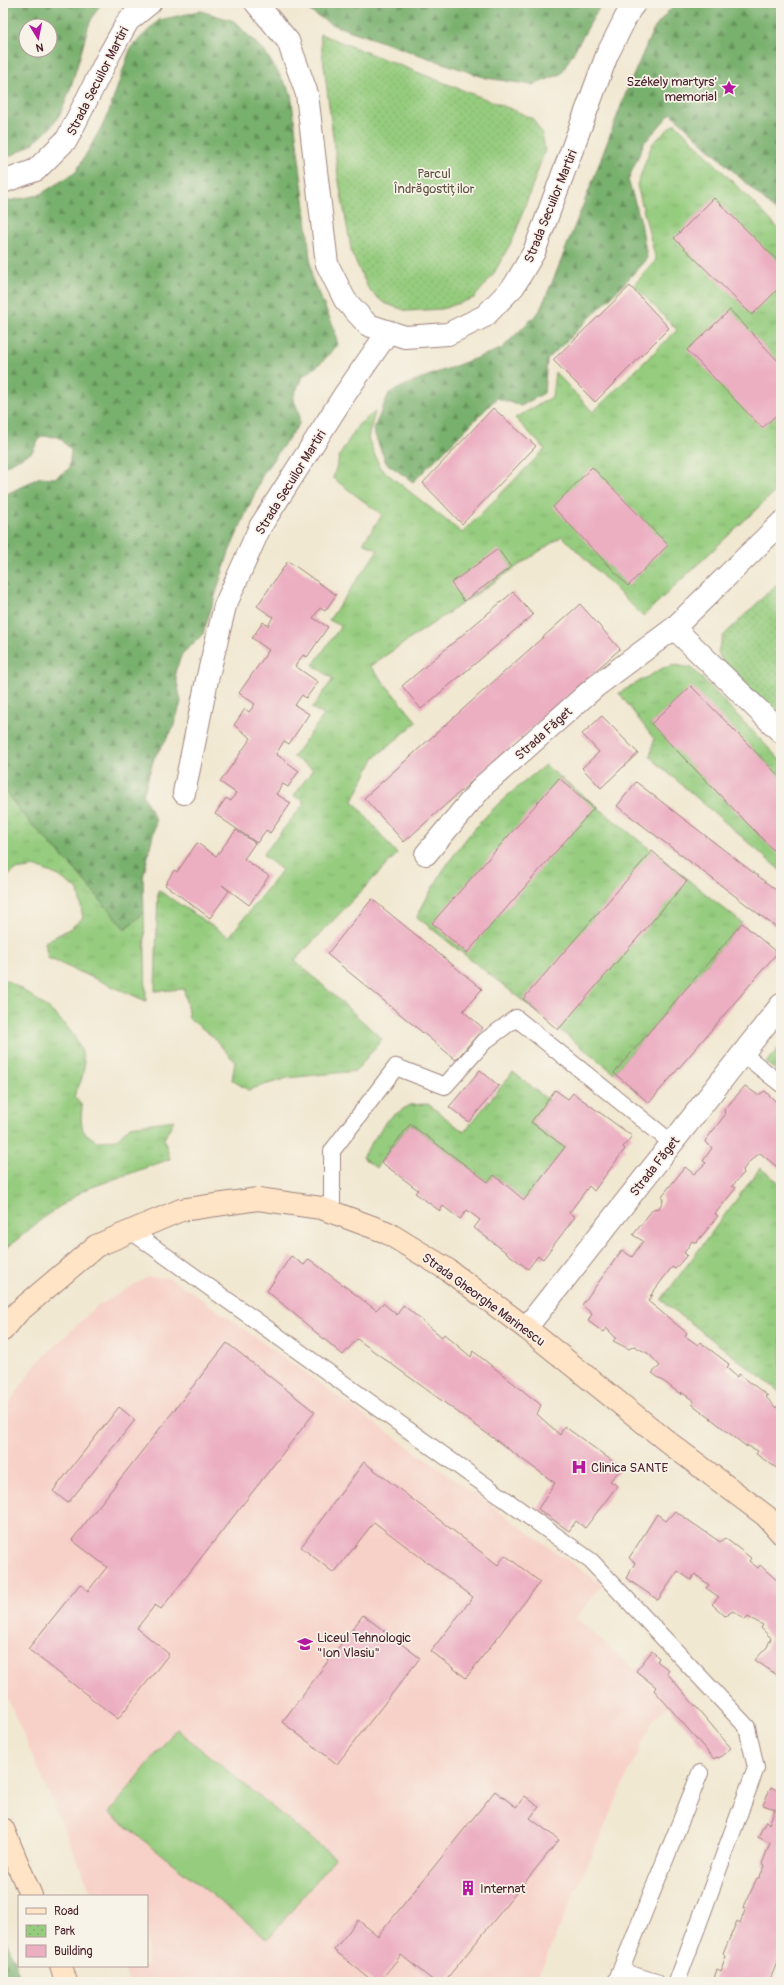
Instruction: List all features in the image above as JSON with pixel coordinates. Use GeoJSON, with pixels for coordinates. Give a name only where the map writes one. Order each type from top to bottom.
{"type":"FeatureCollection","features":[{"type":"Feature","properties":{"kind":"main road","name":"Strada Gheorghe Marinescu"},"geometry":{"type":"LineString","coordinates":[[3,1330],[18,1312],[96,1246],[181,1210],[258,1200],[321,1208],[386,1232],[448,1270],[526,1328],[674,1446],[773,1519],[781,1533]]}},
{"type":"Feature","properties":{"kind":"main road"},"geometry":{"type":"LineString","coordinates":[[3,1829],[31,1895]]}},
{"type":"Feature","properties":{"kind":"main road"},"geometry":{"type":"LineString","coordinates":[[61,1967],[66,1982]]}},
{"type":"Feature","properties":{"kind":"street","name":"Strada Secuilor Martiri"},"geometry":{"type":"LineString","coordinates":[[3,182],[36,170],[67,140],[108,55],[128,21],[150,3]]}},
{"type":"Feature","properties":{"kind":"street","name":"Strada Secuilor Martiri"},"geometry":{"type":"LineString","coordinates":[[256,3],[288,41],[307,94],[327,264],[345,300],[368,326],[383,339],[448,334],[485,316],[514,286],[534,252],[607,56],[630,8],[635,3]]}},
{"type":"Feature","properties":{"kind":"street","name":"Strada Secuilor Martiri"},"geometry":{"type":"LineString","coordinates":[[184,793],[207,680],[225,606],[260,526],[383,339]]}},
{"type":"Feature","properties":{"kind":"street","name":"Strada Făget"},"geometry":{"type":"LineString","coordinates":[[426,854],[484,785],[595,687],[674,628],[781,523]]}},
{"type":"Feature","properties":{"kind":"street"},"geometry":{"type":"LineString","coordinates":[[674,628],[781,732]]}},
{"type":"Feature","properties":{"kind":"street","name":"Strada Făget"},"geometry":{"type":"LineString","coordinates":[[526,1328],[781,1005]]}},
{"type":"Feature","properties":{"kind":"lane"},"geometry":{"type":"LineString","coordinates":[[332,1212],[332,1151],[396,1067],[445,1086],[485,1041],[516,1018],[672,1143]]}},
{"type":"Feature","properties":{"kind":"lane"},"geometry":{"type":"LineString","coordinates":[[742,1053],[781,1084]]}},
{"type":"Feature","properties":{"kind":"lane"},"geometry":{"type":"LineString","coordinates":[[131,1231],[591,1561],[746,1727],[756,1768],[677,1982]]}},
{"type":"Feature","properties":{"kind":"lane"},"geometry":{"type":"LineString","coordinates":[[656,1982],[618,1976],[700,1773]]}},
{"type":"Feature","properties":{"kind":"shaded area","name":"Liceul Tehnologic \"Ion Vlasiu\""},"geometry":{"type":"Polygon","coordinates":[[[148,1277],[170,1278],[602,1585],[576,1618],[636,1671],[668,1706],[652,1721],[535,1982],[129,1982],[123,1967],[148,1967],[148,1895],[93,1895],[3,1688],[3,1412],[36,1364],[96,1307],[148,1277]]]}},
{"type":"Feature","properties":{"kind":"green space"},"geometry":{"type":"Polygon","coordinates":[[[3,3],[102,3],[88,26],[72,84],[60,114],[49,129],[35,142],[20,152],[3,158],[3,3]]]}},
{"type":"Feature","properties":{"kind":"green space"},"geometry":{"type":"Polygon","coordinates":[[[297,3],[602,3],[561,74],[533,85],[486,78],[331,24],[297,3]]]}},
{"type":"Feature","properties":{"kind":"green space"},"geometry":{"type":"Polygon","coordinates":[[[675,3],[781,3],[781,216],[671,113],[644,143],[628,180],[641,222],[647,258],[623,285],[547,360],[544,393],[521,406],[497,398],[413,482],[386,463],[373,430],[389,393],[417,380],[501,349],[539,312],[593,180],[627,90],[653,30],[675,3]]]}},
{"type":"Feature","properties":{"kind":"green space"},"geometry":{"type":"Polygon","coordinates":[[[201,11],[234,21],[265,52],[291,93],[312,279],[333,325],[338,345],[320,364],[302,377],[293,398],[299,412],[299,424],[264,472],[229,552],[203,634],[182,654],[175,672],[181,702],[173,729],[154,758],[143,795],[156,821],[143,878],[144,913],[125,929],[77,872],[25,817],[3,789],[3,496],[40,477],[55,478],[69,469],[71,450],[59,437],[41,436],[32,452],[3,467],[3,202],[39,195],[76,172],[107,117],[131,47],[159,20],[201,11]]]}},
{"type":"Feature","properties":{"kind":"green space","name":"Parcul Îndrăgostiților"},"geometry":{"type":"Polygon","coordinates":[[[320,34],[516,111],[533,119],[542,133],[545,150],[514,237],[493,275],[474,298],[442,309],[407,311],[384,303],[369,290],[352,254],[338,176],[320,34]]]}},
{"type":"Feature","properties":{"kind":"green space"},"geometry":{"type":"Polygon","coordinates":[[[675,123],[781,231],[781,486],[643,616],[562,536],[370,666],[417,722],[374,758],[353,801],[397,854],[295,960],[382,1039],[356,1071],[287,1078],[248,1090],[232,1080],[235,1062],[212,1036],[189,1018],[184,989],[155,991],[158,890],[229,937],[282,870],[263,855],[305,802],[294,796],[313,769],[293,757],[324,715],[312,708],[333,679],[313,665],[341,626],[329,620],[378,550],[363,543],[382,515],[333,478],[340,455],[358,425],[375,412],[368,438],[380,468],[462,533],[545,449],[515,418],[552,397],[555,372],[593,412],[677,330],[634,285],[656,260],[637,185],[652,144],[675,123]]]}},
{"type":"Feature","properties":{"kind":"green space"},"geometry":{"type":"Polygon","coordinates":[[[781,580],[781,719],[722,663],[718,651],[723,636],[781,580]]]}},
{"type":"Feature","properties":{"kind":"green space"},"geometry":{"type":"Polygon","coordinates":[[[675,665],[692,668],[781,761],[781,871],[650,757],[654,739],[619,693],[663,668],[675,665]]]}},
{"type":"Feature","properties":{"kind":"green space"},"geometry":{"type":"Polygon","coordinates":[[[545,765],[742,923],[614,1073],[417,917],[432,888],[469,835],[510,793],[545,765]]]}},
{"type":"Feature","properties":{"kind":"green space"},"geometry":{"type":"Polygon","coordinates":[[[3,789],[25,817],[77,872],[125,929],[144,913],[146,1001],[48,958],[45,942],[71,928],[83,918],[78,890],[59,876],[37,867],[14,870],[3,882],[3,789]]]}},
{"type":"Feature","properties":{"kind":"green space"},"geometry":{"type":"Polygon","coordinates":[[[3,978],[41,1003],[53,1013],[65,1024],[81,1049],[84,1063],[83,1076],[74,1096],[82,1106],[81,1119],[83,1131],[96,1141],[116,1140],[130,1126],[174,1120],[164,1139],[170,1159],[84,1190],[47,1215],[3,1251],[3,978]]]}},
{"type":"Feature","properties":{"kind":"green space"},"geometry":{"type":"Polygon","coordinates":[[[781,1045],[781,1074],[766,1063],[781,1045]]]}},
{"type":"Feature","properties":{"kind":"green space"},"geometry":{"type":"Polygon","coordinates":[[[513,1072],[548,1100],[531,1122],[565,1147],[524,1200],[494,1175],[488,1182],[410,1124],[376,1168],[362,1157],[387,1120],[409,1105],[428,1104],[464,1132],[513,1072]]]}},
{"type":"Feature","properties":{"kind":"green space"},"geometry":{"type":"Polygon","coordinates":[[[760,1168],[781,1184],[781,1224],[778,1228],[781,1231],[781,1393],[661,1300],[760,1168]]]}},
{"type":"Feature","properties":{"kind":"green space"},"geometry":{"type":"Polygon","coordinates":[[[176,1729],[335,1858],[268,1939],[109,1813],[176,1729]]]}},
{"type":"Feature","properties":{"kind":"green space"},"geometry":{"type":"Polygon","coordinates":[[[3,1932],[22,1982],[3,1982],[3,1932]]]}},
{"type":"Feature","properties":{"kind":"building"},"geometry":{"type":"Polygon","coordinates":[[[714,198],[781,264],[781,286],[752,315],[674,238],[714,198]]]}},
{"type":"Feature","properties":{"kind":"building"},"geometry":{"type":"Polygon","coordinates":[[[630,286],[669,328],[595,402],[553,360],[630,286]]]}},
{"type":"Feature","properties":{"kind":"building"},"geometry":{"type":"Polygon","coordinates":[[[730,310],[781,364],[781,411],[762,428],[687,350],[730,310]]]}},
{"type":"Feature","properties":{"kind":"building"},"geometry":{"type":"Polygon","coordinates":[[[493,408],[536,446],[462,524],[423,483],[493,408]]]}},
{"type":"Feature","properties":{"kind":"building"},"geometry":{"type":"Polygon","coordinates":[[[592,467],[668,545],[628,586],[553,507],[592,467]]]}},
{"type":"Feature","properties":{"kind":"building"},"geometry":{"type":"Polygon","coordinates":[[[498,549],[511,567],[464,601],[451,583],[498,549]]]}},
{"type":"Feature","properties":{"kind":"building"},"geometry":{"type":"Polygon","coordinates":[[[288,561],[336,595],[325,611],[320,608],[313,618],[328,627],[307,657],[303,655],[295,666],[318,682],[306,698],[302,695],[295,705],[309,714],[289,744],[284,741],[276,754],[299,771],[288,787],[283,784],[276,794],[291,803],[270,833],[266,830],[257,843],[215,814],[226,798],[231,801],[236,793],[220,782],[251,738],[234,725],[245,709],[249,712],[255,704],[239,693],[269,650],[252,638],[263,622],[268,626],[273,617],[257,606],[288,561]]]}},
{"type":"Feature","properties":{"kind":"building"},"geometry":{"type":"Polygon","coordinates":[[[513,592],[533,615],[421,709],[402,686],[513,592]]]}},
{"type":"Feature","properties":{"kind":"building"},"geometry":{"type":"Polygon","coordinates":[[[580,604],[620,649],[404,842],[364,798],[580,604]]]}},
{"type":"Feature","properties":{"kind":"building"},"geometry":{"type":"Polygon","coordinates":[[[691,686],[781,778],[781,858],[651,724],[691,686]]]}},
{"type":"Feature","properties":{"kind":"building"},"geometry":{"type":"Polygon","coordinates":[[[602,716],[638,753],[601,788],[582,768],[599,752],[582,734],[602,716]]]}},
{"type":"Feature","properties":{"kind":"building"},"geometry":{"type":"Polygon","coordinates":[[[559,778],[594,808],[467,953],[432,923],[559,778]]]}},
{"type":"Feature","properties":{"kind":"building"},"geometry":{"type":"Polygon","coordinates":[[[636,782],[781,894],[781,931],[617,806],[636,782]]]}},
{"type":"Feature","properties":{"kind":"building"},"geometry":{"type":"Polygon","coordinates":[[[236,830],[255,843],[244,859],[269,876],[249,905],[222,885],[229,891],[210,918],[165,885],[174,870],[177,872],[197,843],[216,856],[236,830]]]}},
{"type":"Feature","properties":{"kind":"building"},"geometry":{"type":"Polygon","coordinates":[[[652,851],[687,881],[558,1030],[523,999],[652,851]]]}},
{"type":"Feature","properties":{"kind":"building"},"geometry":{"type":"Polygon","coordinates":[[[372,899],[482,989],[463,1011],[483,1028],[456,1060],[327,954],[372,899]]]}},
{"type":"Feature","properties":{"kind":"building"},"geometry":{"type":"Polygon","coordinates":[[[742,923],[777,953],[649,1103],[614,1073],[742,923]]]}},
{"type":"Feature","properties":{"kind":"building"},"geometry":{"type":"Polygon","coordinates":[[[480,1070],[499,1086],[469,1122],[449,1107],[480,1070]]]}},
{"type":"Feature","properties":{"kind":"building"},"geometry":{"type":"Polygon","coordinates":[[[745,1086],[758,1095],[765,1091],[781,1107],[781,1170],[760,1153],[750,1161],[743,1170],[744,1173],[732,1186],[736,1188],[715,1214],[718,1216],[696,1243],[692,1241],[684,1253],[687,1255],[675,1269],[672,1267],[650,1296],[653,1295],[648,1301],[687,1333],[685,1336],[698,1345],[700,1342],[729,1364],[727,1368],[737,1377],[739,1374],[768,1396],[765,1396],[776,1408],[778,1405],[781,1408],[781,1471],[756,1454],[758,1451],[746,1445],[747,1447],[692,1404],[694,1401],[681,1392],[682,1395],[652,1373],[660,1366],[649,1354],[634,1346],[629,1349],[613,1341],[616,1338],[606,1328],[603,1332],[588,1321],[592,1314],[582,1305],[622,1250],[632,1257],[643,1241],[633,1235],[653,1209],[659,1208],[663,1201],[662,1196],[685,1167],[694,1174],[706,1163],[703,1161],[712,1148],[705,1141],[725,1115],[724,1110],[745,1086]]]}},
{"type":"Feature","properties":{"kind":"building"},"geometry":{"type":"Polygon","coordinates":[[[555,1090],[568,1099],[573,1093],[632,1136],[623,1147],[625,1149],[594,1191],[589,1186],[569,1213],[575,1217],[543,1259],[538,1256],[528,1269],[474,1228],[480,1220],[467,1210],[460,1219],[443,1206],[440,1211],[415,1193],[418,1190],[381,1162],[410,1124],[488,1182],[494,1175],[524,1200],[565,1147],[531,1122],[555,1090]]]}},
{"type":"Feature","properties":{"kind":"building"},"geometry":{"type":"Polygon","coordinates":[[[291,1256],[304,1265],[309,1259],[376,1310],[383,1303],[397,1315],[403,1305],[442,1337],[444,1334],[471,1357],[473,1351],[541,1405],[537,1414],[560,1435],[564,1426],[622,1468],[610,1481],[617,1486],[585,1528],[576,1521],[569,1531],[538,1509],[555,1483],[357,1339],[343,1355],[267,1291],[291,1256]]]}},
{"type":"Feature","properties":{"kind":"building"},"geometry":{"type":"Polygon","coordinates":[[[227,1343],[315,1412],[161,1609],[155,1605],[137,1628],[169,1654],[118,1719],[28,1649],[80,1584],[88,1591],[107,1567],[72,1540],[227,1343]]]}},
{"type":"Feature","properties":{"kind":"building"},"geometry":{"type":"Polygon","coordinates":[[[119,1407],[135,1420],[68,1503],[53,1491],[119,1407]]]}},
{"type":"Feature","properties":{"kind":"building"},"geometry":{"type":"Polygon","coordinates":[[[364,1462],[498,1565],[505,1555],[540,1582],[466,1678],[431,1651],[473,1597],[374,1522],[334,1573],[301,1547],[364,1462]]]}},
{"type":"Feature","properties":{"kind":"building"},"geometry":{"type":"Polygon","coordinates":[[[675,1511],[720,1542],[725,1538],[751,1558],[749,1561],[758,1568],[760,1565],[781,1584],[781,1678],[755,1660],[767,1647],[771,1638],[761,1628],[763,1625],[748,1617],[745,1620],[733,1611],[725,1616],[712,1604],[719,1597],[706,1588],[709,1585],[695,1574],[691,1580],[678,1571],[658,1600],[626,1578],[635,1563],[629,1558],[657,1514],[666,1521],[675,1511]]]}},
{"type":"Feature","properties":{"kind":"building"},"geometry":{"type":"Polygon","coordinates":[[[363,1615],[420,1658],[337,1764],[282,1722],[363,1615]]]}},
{"type":"Feature","properties":{"kind":"building"},"geometry":{"type":"Polygon","coordinates":[[[652,1651],[659,1658],[657,1661],[669,1670],[667,1673],[731,1748],[719,1758],[716,1757],[714,1759],[654,1690],[656,1687],[636,1671],[652,1651]]]}},
{"type":"Feature","properties":{"kind":"building"},"geometry":{"type":"Polygon","coordinates":[[[781,1715],[781,1724],[778,1723],[781,1715]]]}},
{"type":"Feature","properties":{"kind":"building"},"geometry":{"type":"Polygon","coordinates":[[[771,1787],[781,1792],[781,1953],[769,1982],[713,1982],[717,1969],[721,1971],[726,1956],[723,1954],[737,1921],[740,1923],[746,1908],[743,1909],[757,1878],[759,1878],[765,1866],[762,1864],[770,1843],[758,1837],[766,1821],[769,1824],[775,1809],[763,1805],[771,1787]]]}},
{"type":"Feature","properties":{"kind":"building","name":"Internat"},"geometry":{"type":"Polygon","coordinates":[[[495,1791],[516,1807],[525,1796],[539,1807],[530,1818],[559,1840],[444,1982],[435,1982],[401,1955],[379,1982],[374,1982],[334,1950],[358,1920],[378,1936],[495,1791]]]}},
{"type":"Feature","properties":{"kind":"place","name":"Székely martyrs' memorial"},"geometry":{"type":"Point","coordinates":[729,88]}},
{"type":"Feature","properties":{"kind":"place","name":"Clinica SANTE"},"geometry":{"type":"Point","coordinates":[579,1467]}},
{"type":"Feature","properties":{"kind":"place","name":"Liceul Tehnologic \"Ion Vlasiu\""},"geometry":{"type":"Point","coordinates":[305,1644]}},
{"type":"Feature","properties":{"kind":"place","name":"Internat"},"geometry":{"type":"Point","coordinates":[468,1888]}}]}
